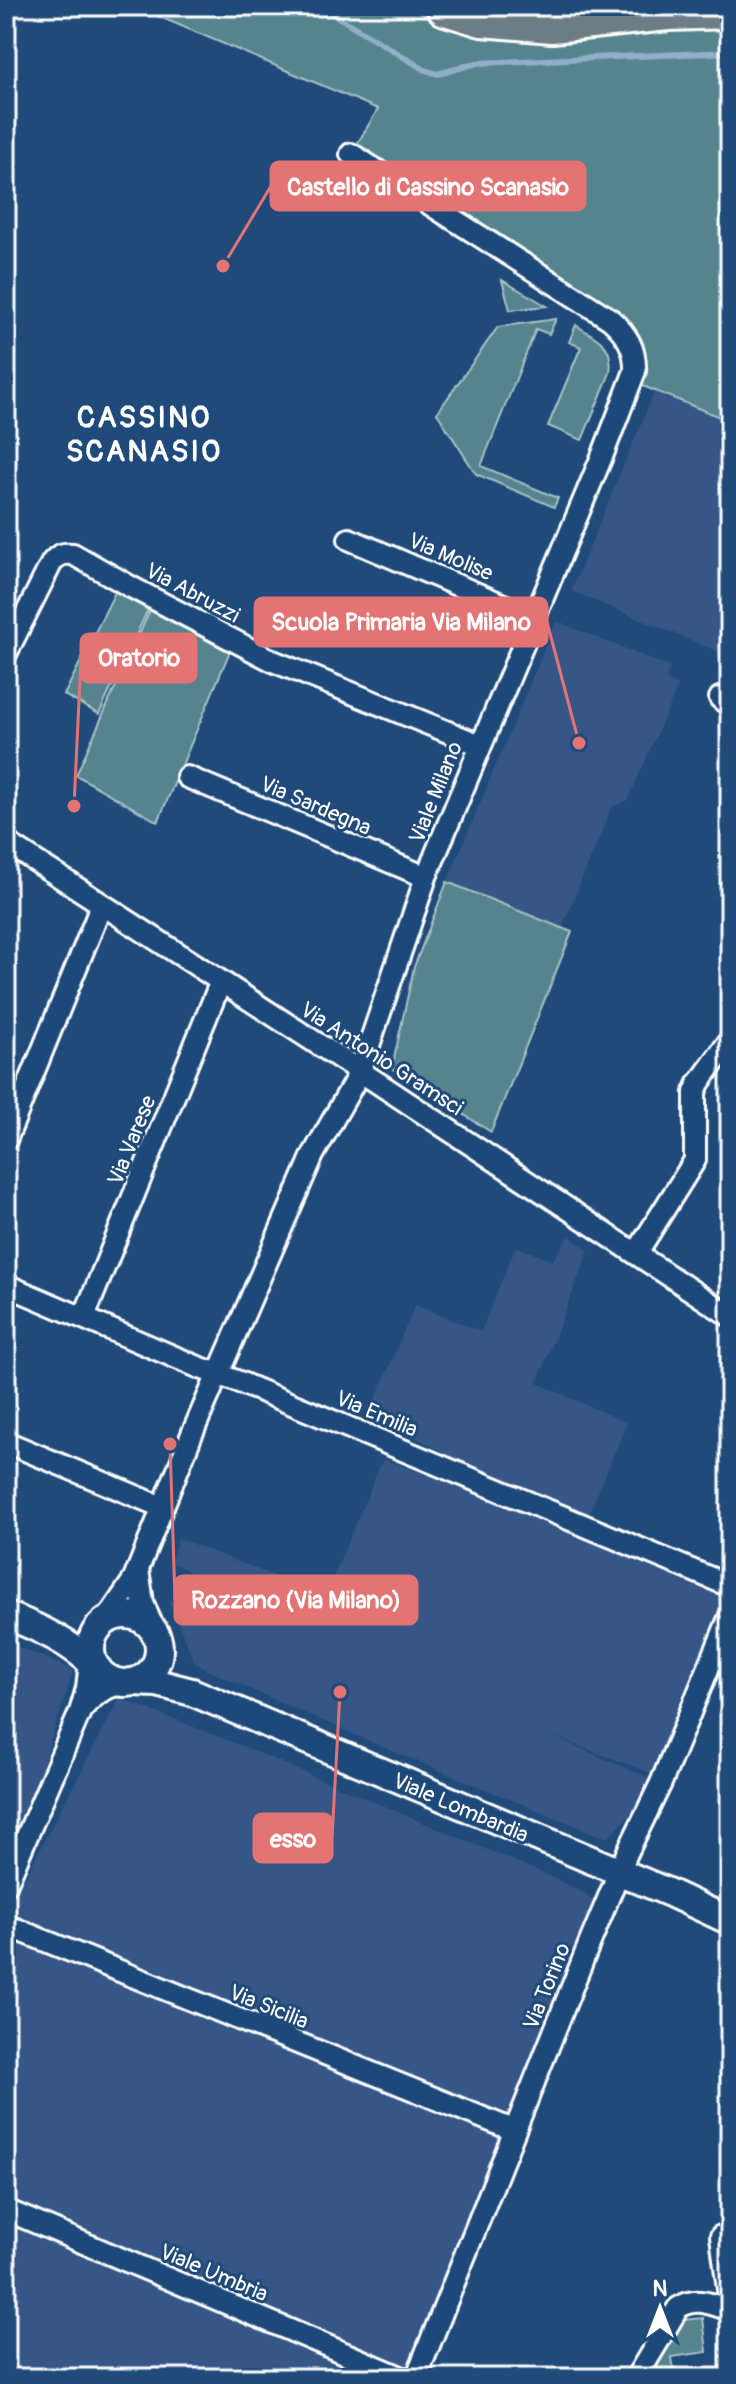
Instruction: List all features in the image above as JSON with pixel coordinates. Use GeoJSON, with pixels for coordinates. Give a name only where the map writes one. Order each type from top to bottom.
{"type":"FeatureCollection","features":[{"type":"Feature","properties":{"kind":"highway"},"geometry":{"type":"LineString","coordinates":[[446,6],[482,17],[552,23],[668,11],[730,9]]}},
{"type":"Feature","properties":{"kind":"street","name":"Viale Milano"},"geometry":{"type":"LineString","coordinates":[[105,1622],[138,1569],[313,1155],[360,1072],[426,877],[632,384],[636,359],[632,346],[610,319],[351,154]]}},
{"type":"Feature","properties":{"kind":"street","name":"Via Molise"},"geometry":{"type":"LineString","coordinates":[[349,539],[534,618]]}},
{"type":"Feature","properties":{"kind":"street","name":"Via Abruzzi"},"geometry":{"type":"LineString","coordinates":[[6,654],[52,562],[57,555],[73,554],[273,661],[480,745]]}},
{"type":"Feature","properties":{"kind":"street","name":"Via Sardegna"},"geometry":{"type":"LineString","coordinates":[[187,777],[426,877]]}},
{"type":"Feature","properties":{"kind":"street","name":"Via Antonio Gramsci"},"geometry":{"type":"LineString","coordinates":[[6,842],[730,1316]]}},
{"type":"Feature","properties":{"kind":"street"},"geometry":{"type":"LineString","coordinates":[[6,1140],[102,904]]}},
{"type":"Feature","properties":{"kind":"street","name":"Via Varese"},"geometry":{"type":"LineString","coordinates":[[84,1317],[221,981]]}},
{"type":"Feature","properties":{"kind":"street"},"geometry":{"type":"LineString","coordinates":[[636,1254],[695,1160],[695,1092],[730,1040]]}},
{"type":"Feature","properties":{"kind":"street","name":"Via Emilia"},"geometry":{"type":"LineString","coordinates":[[6,1285],[730,1586]]}},
{"type":"Feature","properties":{"kind":"street"},"geometry":{"type":"LineString","coordinates":[[6,1442],[162,1507]]}},
{"type":"Feature","properties":{"kind":"street"},"geometry":{"type":"LineString","coordinates":[[80,1712],[96,1694],[146,1675],[154,1666],[159,1653],[156,1634],[143,1603],[138,1569]]}},
{"type":"Feature","properties":{"kind":"street"},"geometry":{"type":"LineString","coordinates":[[6,1615],[45,1631],[94,1660],[113,1680],[130,1682]]}},
{"type":"Feature","properties":{"kind":"street"},"geometry":{"type":"LineString","coordinates":[[45,1631],[72,1632],[91,1628],[121,1615],[145,1621],[156,1634]]}},
{"type":"Feature","properties":{"kind":"street","name":"Via Torino"},"geometry":{"type":"LineString","coordinates":[[416,2378],[513,2130],[730,1616]]}},
{"type":"Feature","properties":{"kind":"street"},"geometry":{"type":"LineString","coordinates":[[6,1885],[80,1712],[94,1660],[94,1635],[105,1622]]}},
{"type":"Feature","properties":{"kind":"street","name":"Viale Lombardia"},"geometry":{"type":"LineString","coordinates":[[156,1634],[173,1672],[192,1692]]}},
{"type":"Feature","properties":{"kind":"street","name":"Viale Lombardia"},"geometry":{"type":"LineString","coordinates":[[130,1682],[157,1683],[192,1692],[730,1921]]}},
{"type":"Feature","properties":{"kind":"street","name":"Via Sicilia"},"geometry":{"type":"LineString","coordinates":[[6,1925],[513,2130]]}},
{"type":"Feature","properties":{"kind":"street","name":"Viale Umbria"},"geometry":{"type":"LineString","coordinates":[[6,2210],[403,2378]]}},
{"type":"Feature","properties":{"kind":"street"},"geometry":{"type":"LineString","coordinates":[[636,2378],[678,2308],[688,2301],[730,2307],[721,2236]]}},
{"type":"Feature","properties":{"kind":"shaded area"},"geometry":{"type":"Polygon","coordinates":[[[655,390],[730,421],[730,661],[717,651],[571,591],[655,390]]]}},
{"type":"Feature","properties":{"kind":"shaded area"},"geometry":{"type":"Polygon","coordinates":[[[556,621],[670,667],[666,679],[678,686],[628,800],[612,807],[562,928],[447,882],[556,621]]]}},
{"type":"Feature","properties":{"kind":"shaded area"},"geometry":{"type":"Polygon","coordinates":[[[569,1236],[589,1250],[537,1383],[627,1423],[584,1526],[369,1415],[415,1305],[481,1331],[516,1246],[552,1261],[569,1236]]]}},
{"type":"Feature","properties":{"kind":"shaded area"},"geometry":{"type":"Polygon","coordinates":[[[383,1459],[583,1533],[726,1591],[654,1774],[549,1735],[661,1783],[609,1837],[394,1752],[209,1671],[194,1661],[168,1600],[186,1600],[194,1591],[192,1575],[171,1563],[178,1538],[325,1596],[383,1459]]]}},
{"type":"Feature","properties":{"kind":"shaded area"},"geometry":{"type":"Polygon","coordinates":[[[6,1642],[72,1669],[72,1676],[6,1876],[6,1642]]]}},
{"type":"Feature","properties":{"kind":"shaded area"},"geometry":{"type":"Polygon","coordinates":[[[120,1698],[545,1874],[585,1893],[598,1907],[408,2378],[6,2378],[6,1913],[120,1698]]]}},
{"type":"Feature","properties":{"kind":"green space"},"geometry":{"type":"Polygon","coordinates":[[[134,6],[423,6],[444,16],[730,17],[730,421],[643,386],[645,349],[627,317],[356,146],[378,109],[134,6]]]}},
{"type":"Feature","properties":{"kind":"green space"},"geometry":{"type":"Polygon","coordinates":[[[502,280],[547,306],[510,310],[502,280]]]}},
{"type":"Feature","properties":{"kind":"green space"},"geometry":{"type":"Polygon","coordinates":[[[556,319],[549,334],[536,329],[481,466],[558,498],[554,507],[476,474],[437,413],[498,327],[556,319]]]}},
{"type":"Feature","properties":{"kind":"green space"},"geometry":{"type":"Polygon","coordinates":[[[576,325],[603,343],[611,363],[610,373],[582,440],[548,426],[581,347],[569,342],[576,325]]]}},
{"type":"Feature","properties":{"kind":"green space"},"geometry":{"type":"Polygon","coordinates":[[[116,590],[149,607],[130,648],[108,638],[130,649],[99,714],[64,695],[116,590]]]}},
{"type":"Feature","properties":{"kind":"green space"},"geometry":{"type":"Polygon","coordinates":[[[151,608],[230,651],[158,822],[76,775],[151,608]]]}},
{"type":"Feature","properties":{"kind":"green space"},"geometry":{"type":"Polygon","coordinates":[[[447,882],[572,932],[491,1132],[392,1068],[414,967],[447,882]]]}},
{"type":"Feature","properties":{"kind":"green space"},"geometry":{"type":"Polygon","coordinates":[[[703,2318],[707,2352],[672,2357],[675,2378],[649,2378],[683,2320],[703,2318]]]}},
{"type":"Feature","properties":{"kind":"waterway"},"geometry":{"type":"LineString","coordinates":[[320,6],[425,70],[438,74],[477,63],[730,52]]}},
{"type":"Feature","properties":{"kind":"place","name":"Castello di Cassino Scanasio"},"geometry":{"type":"Point","coordinates":[223,266]}},
{"type":"Feature","properties":{"kind":"place","name":"Scuola Primaria Via Milano"},"geometry":{"type":"Point","coordinates":[579,743]}},
{"type":"Feature","properties":{"kind":"place","name":"Oratorio"},"geometry":{"type":"Point","coordinates":[74,806]}},
{"type":"Feature","properties":{"kind":"place","name":"Rozzano (Via Milano)"},"geometry":{"type":"Point","coordinates":[170,1444]}},
{"type":"Feature","properties":{"kind":"place","name":"esso"},"geometry":{"type":"Point","coordinates":[340,1692]}},
{"type":"Feature","properties":{"kind":"district","name":"CASSINO SCANASIO"},"geometry":{"type":"Point","coordinates":[144,434]}}]}
